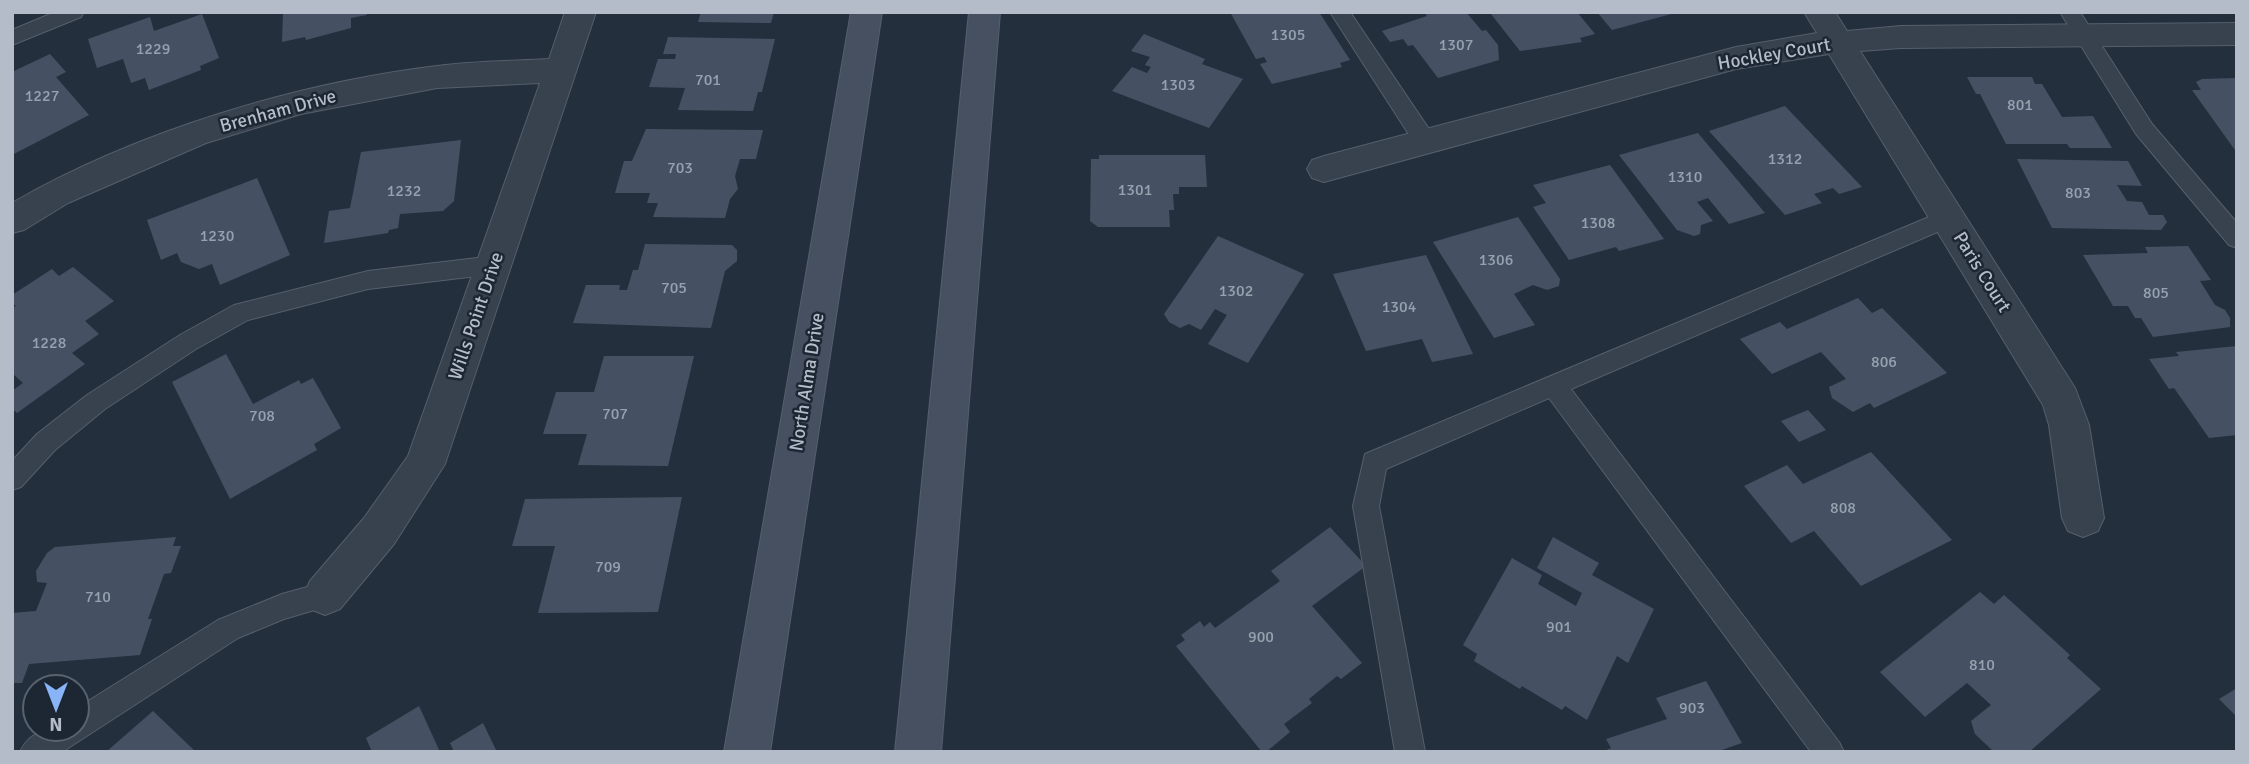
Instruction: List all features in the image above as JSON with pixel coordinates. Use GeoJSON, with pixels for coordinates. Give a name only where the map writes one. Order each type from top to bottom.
{"type":"FeatureCollection","features":[{"type":"Feature","properties":{"kind":"main road","name":"North Alma Drive"},"geometry":{"type":"LineString","coordinates":[[747,752],[867,12]]}},
{"type":"Feature","properties":{"kind":"main road"},"geometry":{"type":"LineString","coordinates":[[918,752],[985,12]]}},
{"type":"Feature","properties":{"kind":"street","name":"Wills Point Drive"},"geometry":{"type":"LineString","coordinates":[[325,595],[379,531],[425,464],[581,12]]}},
{"type":"Feature","properties":{"kind":"street","name":"Hockley Court"},"geometry":{"type":"LineString","coordinates":[[1324,169],[1736,58],[1829,27],[1901,37],[2077,24],[2237,34]]}},
{"type":"Feature","properties":{"kind":"street","name":"Paris Court"},"geometry":{"type":"LineString","coordinates":[[1829,27],[2061,400],[2069,425],[2083,518]]}},
{"type":"Feature","properties":{"kind":"street","name":"Brenham Drive"},"geometry":{"type":"LineString","coordinates":[[12,219],[56,194],[194,134],[300,102],[437,77],[562,70]]}},
{"type":"Feature","properties":{"kind":"lane"},"geometry":{"type":"LineString","coordinates":[[12,38],[50,16],[74,12]]}},
{"type":"Feature","properties":{"kind":"lane"},"geometry":{"type":"LineString","coordinates":[[1340,12],[1424,141]]}},
{"type":"Feature","properties":{"kind":"lane"},"geometry":{"type":"LineString","coordinates":[[2077,24],[2144,129],[2237,239]]}},
{"type":"Feature","properties":{"kind":"lane"},"geometry":{"type":"LineString","coordinates":[[1410,752],[1366,506],[1374,462],[1948,218]]}},
{"type":"Feature","properties":{"kind":"lane"},"geometry":{"type":"LineString","coordinates":[[12,479],[46,442],[96,402],[188,342],[242,312],[368,280],[494,265]]}},
{"type":"Feature","properties":{"kind":"lane"},"geometry":{"type":"LineString","coordinates":[[1555,387],[1829,752]]}},
{"type":"Feature","properties":{"kind":"lane"},"geometry":{"type":"LineString","coordinates":[[91,716],[228,629],[282,607],[325,595]]}},
{"type":"Feature","properties":{"kind":"building"},"geometry":{"type":"Polygon","coordinates":[[[283,12],[367,12],[367,15],[351,18],[351,28],[306,40],[305,37],[282,42],[283,12]]]}},
{"type":"Feature","properties":{"kind":"building"},"geometry":{"type":"Polygon","coordinates":[[[701,12],[774,12],[771,23],[698,22],[701,12]]]}},
{"type":"Feature","properties":{"kind":"building"},"geometry":{"type":"Polygon","coordinates":[[[1230,12],[1319,12],[1350,60],[1340,63],[1342,67],[1272,84],[1260,64],[1267,62],[1264,57],[1256,59],[1230,12]]]}},
{"type":"Feature","properties":{"kind":"building"},"geometry":{"type":"Polygon","coordinates":[[[1424,12],[1466,12],[1498,45],[1499,60],[1438,78],[1413,45],[1408,46],[1403,39],[1390,42],[1382,31],[1427,16],[1424,12]]]}},
{"type":"Feature","properties":{"kind":"building"},"geometry":{"type":"Polygon","coordinates":[[[1577,12],[1595,34],[1580,38],[1582,42],[1520,51],[1491,14],[1577,12]]]}},
{"type":"Feature","properties":{"kind":"building"},"geometry":{"type":"Polygon","coordinates":[[[1597,12],[1675,12],[1675,13],[1612,30],[1597,12]]]}},
{"type":"Feature","properties":{"kind":"building"},"geometry":{"type":"Polygon","coordinates":[[[202,14],[219,58],[200,66],[201,70],[149,90],[145,78],[131,83],[123,59],[97,68],[88,39],[150,17],[154,31],[202,14]]]}},
{"type":"Feature","properties":{"kind":"building"},"geometry":{"type":"Polygon","coordinates":[[[1144,34],[1205,59],[1202,64],[1243,79],[1209,128],[1112,91],[1132,67],[1147,73],[1151,67],[1145,65],[1150,57],[1131,51],[1144,34]]]}},
{"type":"Feature","properties":{"kind":"building"},"geometry":{"type":"Polygon","coordinates":[[[668,37],[775,39],[762,92],[758,92],[753,111],[678,110],[685,88],[649,87],[658,59],[675,59],[676,54],[663,54],[668,37]]]}},
{"type":"Feature","properties":{"kind":"building"},"geometry":{"type":"Polygon","coordinates":[[[50,54],[66,72],[56,77],[89,115],[12,155],[12,72],[50,54]]]}},
{"type":"Feature","properties":{"kind":"building"},"geometry":{"type":"Polygon","coordinates":[[[1967,77],[2032,77],[2035,84],[2042,84],[2062,117],[2093,116],[2112,148],[2070,148],[2067,144],[2006,144],[1980,94],[1976,94],[1967,77]]]}},
{"type":"Feature","properties":{"kind":"building"},"geometry":{"type":"Polygon","coordinates":[[[2237,78],[2237,153],[2192,90],[2201,90],[2196,82],[2202,79],[2237,78]]]}},
{"type":"Feature","properties":{"kind":"building"},"geometry":{"type":"Polygon","coordinates":[[[1785,106],[1862,187],[1839,194],[1833,188],[1814,194],[1822,203],[1785,215],[1709,131],[1785,106]]]}},
{"type":"Feature","properties":{"kind":"building"},"geometry":{"type":"Polygon","coordinates":[[[646,129],[763,130],[756,159],[740,159],[735,176],[738,189],[730,199],[725,218],[653,217],[658,203],[647,203],[650,193],[615,193],[624,161],[632,161],[646,129]]]}},
{"type":"Feature","properties":{"kind":"building"},"geometry":{"type":"Polygon","coordinates":[[[1698,133],[1765,213],[1729,224],[1708,198],[1697,202],[1713,221],[1701,225],[1700,234],[1694,236],[1677,230],[1619,155],[1698,133]]]}},
{"type":"Feature","properties":{"kind":"building"},"geometry":{"type":"Polygon","coordinates":[[[461,140],[454,201],[443,211],[400,214],[398,228],[389,230],[388,233],[324,243],[329,211],[350,208],[361,152],[461,140]]]}},
{"type":"Feature","properties":{"kind":"building"},"geometry":{"type":"Polygon","coordinates":[[[1099,155],[1205,155],[1207,187],[1179,187],[1179,194],[1173,194],[1174,210],[1169,210],[1170,227],[1098,227],[1090,221],[1091,159],[1099,159],[1099,155]]]}},
{"type":"Feature","properties":{"kind":"building"},"geometry":{"type":"Polygon","coordinates":[[[2017,159],[2128,161],[2142,186],[2117,185],[2127,201],[2142,202],[2149,215],[2163,215],[2167,222],[2161,230],[2052,228],[2017,159]]]}},
{"type":"Feature","properties":{"kind":"building"},"geometry":{"type":"Polygon","coordinates":[[[1610,165],[1664,239],[1619,251],[1616,247],[1569,260],[1533,207],[1546,203],[1533,185],[1610,165]]]}},
{"type":"Feature","properties":{"kind":"building"},"geometry":{"type":"Polygon","coordinates":[[[257,178],[290,255],[220,285],[212,264],[199,269],[181,262],[177,253],[161,260],[147,220],[257,178]]]}},
{"type":"Feature","properties":{"kind":"building"},"geometry":{"type":"Polygon","coordinates":[[[1518,217],[1560,279],[1559,286],[1547,290],[1533,285],[1514,294],[1535,325],[1494,338],[1433,242],[1518,217]]]}},
{"type":"Feature","properties":{"kind":"building"},"geometry":{"type":"Polygon","coordinates":[[[1218,236],[1304,274],[1248,363],[1208,344],[1227,315],[1215,309],[1201,330],[1189,324],[1180,328],[1169,322],[1164,314],[1218,236]]]}},
{"type":"Feature","properties":{"kind":"building"},"geometry":{"type":"Polygon","coordinates":[[[645,244],[732,245],[737,250],[737,261],[725,271],[711,328],[573,323],[586,285],[620,285],[619,290],[627,290],[633,270],[638,270],[645,244]]]}},
{"type":"Feature","properties":{"kind":"building"},"geometry":{"type":"Polygon","coordinates":[[[2188,246],[2211,280],[2200,281],[2215,305],[2225,310],[2230,318],[2230,327],[2153,337],[2141,318],[2135,318],[2128,306],[2113,306],[2083,255],[2148,253],[2145,247],[2188,246]]]}},
{"type":"Feature","properties":{"kind":"building"},"geometry":{"type":"Polygon","coordinates":[[[1426,255],[1473,354],[1432,362],[1422,339],[1366,351],[1333,274],[1426,255]]]}},
{"type":"Feature","properties":{"kind":"building"},"geometry":{"type":"Polygon","coordinates":[[[73,267],[114,301],[85,321],[99,334],[72,353],[85,364],[17,413],[12,409],[12,391],[23,383],[12,373],[12,308],[16,306],[12,303],[12,295],[52,269],[59,276],[73,267]]]}},
{"type":"Feature","properties":{"kind":"building"},"geometry":{"type":"Polygon","coordinates":[[[1858,298],[1872,313],[1882,308],[1947,373],[1874,408],[1870,403],[1853,412],[1832,398],[1829,387],[1846,379],[1821,352],[1772,374],[1740,339],[1780,322],[1787,329],[1858,298]]]}},
{"type":"Feature","properties":{"kind":"building"},"geometry":{"type":"Polygon","coordinates":[[[2237,346],[2237,435],[2209,438],[2174,388],[2169,389],[2149,359],[2179,356],[2176,352],[2237,346]]]}},
{"type":"Feature","properties":{"kind":"building"},"geometry":{"type":"Polygon","coordinates":[[[226,354],[253,404],[299,380],[301,384],[313,378],[341,428],[314,444],[317,450],[230,499],[172,382],[226,354]]]}},
{"type":"Feature","properties":{"kind":"building"},"geometry":{"type":"Polygon","coordinates":[[[604,356],[694,356],[668,466],[578,465],[587,434],[543,434],[556,392],[594,392],[604,356]]]}},
{"type":"Feature","properties":{"kind":"building"},"geometry":{"type":"Polygon","coordinates":[[[1808,410],[1826,430],[1799,442],[1781,421],[1808,410]]]}},
{"type":"Feature","properties":{"kind":"building"},"geometry":{"type":"Polygon","coordinates":[[[1871,452],[1952,540],[1861,586],[1814,531],[1791,543],[1744,486],[1787,465],[1803,484],[1871,452]]]}},
{"type":"Feature","properties":{"kind":"building"},"geometry":{"type":"Polygon","coordinates":[[[682,497],[658,612],[538,613],[555,546],[512,546],[525,499],[682,497]]]}},
{"type":"Feature","properties":{"kind":"building"},"geometry":{"type":"Polygon","coordinates":[[[1330,527],[1366,566],[1312,606],[1362,663],[1341,679],[1337,676],[1309,699],[1312,703],[1284,724],[1290,732],[1266,752],[1262,752],[1176,646],[1185,640],[1181,635],[1200,621],[1204,627],[1210,622],[1215,628],[1280,581],[1271,571],[1330,527]]]}},
{"type":"Feature","properties":{"kind":"building"},"geometry":{"type":"Polygon","coordinates":[[[176,537],[173,546],[181,546],[171,573],[164,574],[148,619],[152,619],[140,655],[29,664],[26,673],[21,673],[21,683],[12,683],[12,613],[36,611],[47,583],[37,582],[36,571],[47,553],[55,547],[176,537]]]}},
{"type":"Feature","properties":{"kind":"building"},"geometry":{"type":"Polygon","coordinates":[[[1553,537],[1599,563],[1592,575],[1654,609],[1628,663],[1617,656],[1587,720],[1565,706],[1562,710],[1522,686],[1520,689],[1474,661],[1477,654],[1463,645],[1512,558],[1542,575],[1538,584],[1576,606],[1582,593],[1537,568],[1553,537]]]}},
{"type":"Feature","properties":{"kind":"building"},"geometry":{"type":"Polygon","coordinates":[[[1980,592],[1994,604],[2004,595],[2070,655],[2067,658],[2101,689],[2029,752],[1994,752],[1975,734],[1971,721],[1991,705],[1967,683],[1925,717],[1880,672],[1980,592]]]}},
{"type":"Feature","properties":{"kind":"building"},"geometry":{"type":"Polygon","coordinates":[[[1706,681],[1742,743],[1716,752],[1602,752],[1611,748],[1606,739],[1667,719],[1656,698],[1706,681]]]}},
{"type":"Feature","properties":{"kind":"building"},"geometry":{"type":"Polygon","coordinates":[[[2237,688],[2237,717],[2219,699],[2237,688]]]}},
{"type":"Feature","properties":{"kind":"building"},"geometry":{"type":"Polygon","coordinates":[[[419,706],[440,752],[372,752],[366,738],[419,706]]]}},
{"type":"Feature","properties":{"kind":"building"},"geometry":{"type":"Polygon","coordinates":[[[153,711],[196,752],[106,752],[153,711]]]}},
{"type":"Feature","properties":{"kind":"building"},"geometry":{"type":"Polygon","coordinates":[[[483,723],[497,752],[454,752],[450,743],[483,723]]]}}]}
